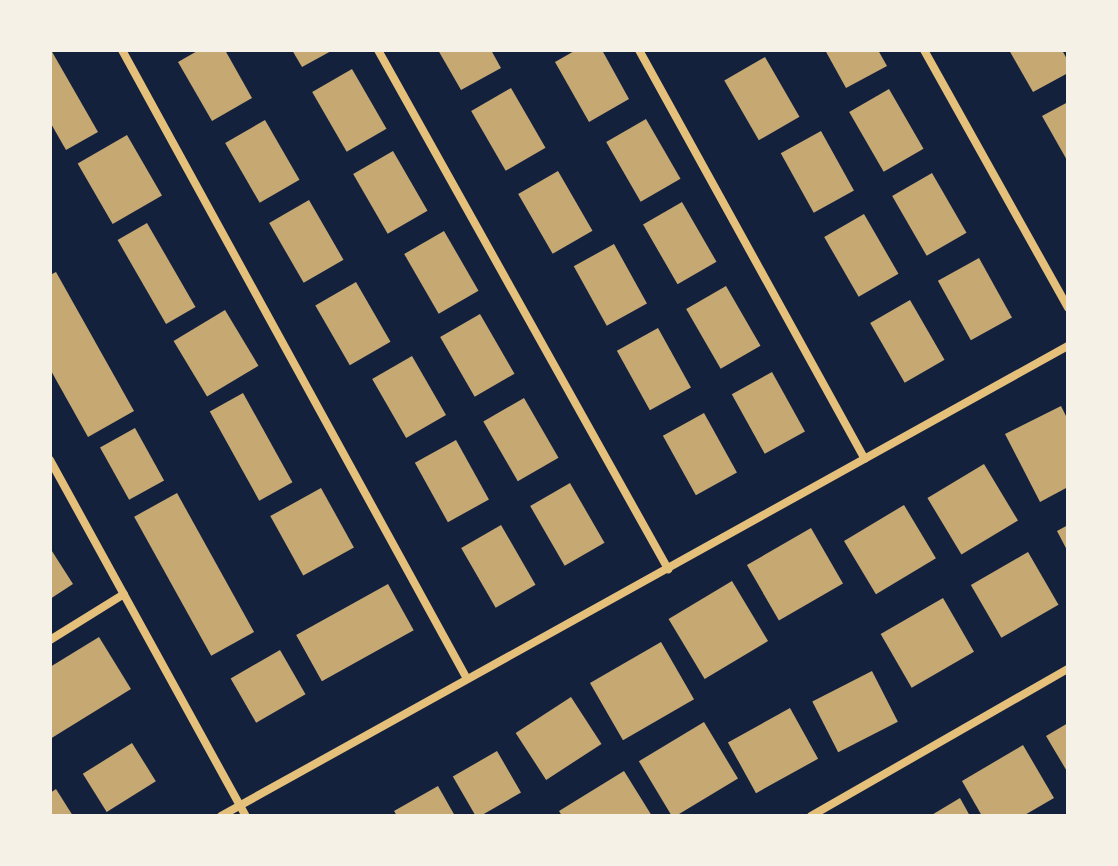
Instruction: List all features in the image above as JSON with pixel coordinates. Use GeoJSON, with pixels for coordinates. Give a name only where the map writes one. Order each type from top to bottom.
{"type":"FeatureCollection","features":[{"type":"Feature","properties":{"kind":"street"},"geometry":{"type":"LineString","coordinates":[[122,50],[466,677]]}},
{"type":"Feature","properties":{"kind":"street"},"geometry":{"type":"LineString","coordinates":[[378,50],[668,569]]}},
{"type":"Feature","properties":{"kind":"street"},"geometry":{"type":"LineString","coordinates":[[639,50],[865,459]]}},
{"type":"Feature","properties":{"kind":"street"},"geometry":{"type":"LineString","coordinates":[[924,50],[1068,308]]}},
{"type":"Feature","properties":{"kind":"street"},"geometry":{"type":"LineString","coordinates":[[221,816],[466,677],[668,569],[1068,346]]}},
{"type":"Feature","properties":{"kind":"street"},"geometry":{"type":"LineString","coordinates":[[50,460],[246,816]]}},
{"type":"Feature","properties":{"kind":"street"},"geometry":{"type":"LineString","coordinates":[[50,640],[124,594]]}},
{"type":"Feature","properties":{"kind":"street"},"geometry":{"type":"LineString","coordinates":[[811,816],[1068,669]]}},
{"type":"Feature","properties":{"kind":"building"},"geometry":{"type":"Polygon","coordinates":[[[51,50],[98,132],[66,150],[50,122],[51,50]]]}},
{"type":"Feature","properties":{"kind":"building"},"geometry":{"type":"Polygon","coordinates":[[[199,50],[225,50],[252,98],[212,121],[178,62],[199,50]]]}},
{"type":"Feature","properties":{"kind":"building"},"geometry":{"type":"Polygon","coordinates":[[[292,50],[333,50],[302,67],[292,50]]]}},
{"type":"Feature","properties":{"kind":"building"},"geometry":{"type":"Polygon","coordinates":[[[438,50],[491,50],[501,68],[461,90],[438,50]]]}},
{"type":"Feature","properties":{"kind":"building"},"geometry":{"type":"Polygon","coordinates":[[[576,50],[602,50],[629,99],[589,122],[555,62],[576,50]]]}},
{"type":"Feature","properties":{"kind":"building"},"geometry":{"type":"Polygon","coordinates":[[[825,50],[878,50],[887,66],[846,88],[825,50]]]}},
{"type":"Feature","properties":{"kind":"building"},"geometry":{"type":"Polygon","coordinates":[[[1009,50],[1062,50],[1068,61],[1068,73],[1033,92],[1009,50]]]}},
{"type":"Feature","properties":{"kind":"building"},"geometry":{"type":"Polygon","coordinates":[[[765,57],[800,117],[759,140],[724,80],[765,57]]]}},
{"type":"Feature","properties":{"kind":"building"},"geometry":{"type":"Polygon","coordinates":[[[352,69],[386,129],[347,152],[312,92],[352,69]]]}},
{"type":"Feature","properties":{"kind":"building"},"geometry":{"type":"Polygon","coordinates":[[[511,88],[546,148],[506,171],[471,111],[511,88]]]}},
{"type":"Feature","properties":{"kind":"building"},"geometry":{"type":"Polygon","coordinates":[[[889,89],[924,149],[884,172],[849,112],[889,89]]]}},
{"type":"Feature","properties":{"kind":"building"},"geometry":{"type":"Polygon","coordinates":[[[1068,102],[1068,162],[1042,116],[1068,102]]]}},
{"type":"Feature","properties":{"kind":"building"},"geometry":{"type":"Polygon","coordinates":[[[646,119],[680,179],[641,202],[606,142],[646,119]]]}},
{"type":"Feature","properties":{"kind":"building"},"geometry":{"type":"Polygon","coordinates":[[[265,120],[300,180],[260,203],[225,143],[265,120]]]}},
{"type":"Feature","properties":{"kind":"building"},"geometry":{"type":"Polygon","coordinates":[[[821,131],[854,190],[814,213],[781,153],[821,131]]]}},
{"type":"Feature","properties":{"kind":"building"},"geometry":{"type":"Polygon","coordinates":[[[127,135],[162,196],[113,224],[78,164],[127,135]]]}},
{"type":"Feature","properties":{"kind":"building"},"geometry":{"type":"Polygon","coordinates":[[[393,151],[428,211],[388,234],[353,174],[393,151]]]}},
{"type":"Feature","properties":{"kind":"building"},"geometry":{"type":"Polygon","coordinates":[[[558,171],[592,231],[553,254],[518,194],[558,171]]]}},
{"type":"Feature","properties":{"kind":"building"},"geometry":{"type":"Polygon","coordinates":[[[932,173],[966,233],[927,256],[892,196],[932,173]]]}},
{"type":"Feature","properties":{"kind":"building"},"geometry":{"type":"Polygon","coordinates":[[[309,200],[344,260],[304,283],[269,223],[309,200]]]}},
{"type":"Feature","properties":{"kind":"building"},"geometry":{"type":"Polygon","coordinates":[[[682,202],[716,262],[678,284],[643,224],[682,202]]]}},
{"type":"Feature","properties":{"kind":"building"},"geometry":{"type":"Polygon","coordinates":[[[864,214],[898,274],[859,297],[824,237],[864,214]]]}},
{"type":"Feature","properties":{"kind":"building"},"geometry":{"type":"Polygon","coordinates":[[[147,223],[196,307],[166,324],[118,240],[147,223]]]}},
{"type":"Feature","properties":{"kind":"building"},"geometry":{"type":"Polygon","coordinates":[[[444,231],[478,291],[439,314],[404,254],[444,231]]]}},
{"type":"Feature","properties":{"kind":"building"},"geometry":{"type":"Polygon","coordinates":[[[614,244],[647,303],[607,326],[574,266],[614,244]]]}},
{"type":"Feature","properties":{"kind":"building"},"geometry":{"type":"Polygon","coordinates":[[[979,258],[1012,317],[971,340],[938,281],[979,258]]]}},
{"type":"Feature","properties":{"kind":"building"},"geometry":{"type":"Polygon","coordinates":[[[56,272],[134,411],[88,437],[50,369],[50,275],[56,272]]]}},
{"type":"Feature","properties":{"kind":"building"},"geometry":{"type":"Polygon","coordinates":[[[356,282],[390,342],[350,365],[315,306],[356,282]]]}},
{"type":"Feature","properties":{"kind":"building"},"geometry":{"type":"Polygon","coordinates":[[[726,286],[760,346],[721,369],[686,309],[726,286]]]}},
{"type":"Feature","properties":{"kind":"building"},"geometry":{"type":"Polygon","coordinates":[[[910,300],[944,360],[905,383],[870,323],[910,300]]]}},
{"type":"Feature","properties":{"kind":"building"},"geometry":{"type":"Polygon","coordinates":[[[225,310],[258,366],[207,397],[174,341],[225,310]]]}},
{"type":"Feature","properties":{"kind":"building"},"geometry":{"type":"Polygon","coordinates":[[[480,314],[514,374],[475,397],[440,337],[480,314]]]}},
{"type":"Feature","properties":{"kind":"building"},"geometry":{"type":"Polygon","coordinates":[[[658,328],[691,387],[650,410],[617,351],[658,328]]]}},
{"type":"Feature","properties":{"kind":"building"},"geometry":{"type":"Polygon","coordinates":[[[412,356],[446,415],[406,438],[372,379],[412,356]]]}},
{"type":"Feature","properties":{"kind":"building"},"geometry":{"type":"Polygon","coordinates":[[[772,372],[805,431],[765,454],[732,394],[772,372]]]}},
{"type":"Feature","properties":{"kind":"building"},"geometry":{"type":"Polygon","coordinates":[[[243,393],[292,482],[259,501],[210,411],[243,393]]]}},
{"type":"Feature","properties":{"kind":"building"},"geometry":{"type":"Polygon","coordinates":[[[524,398],[558,458],[518,481],[483,422],[524,398]]]}},
{"type":"Feature","properties":{"kind":"building"},"geometry":{"type":"Polygon","coordinates":[[[1061,406],[1068,420],[1068,487],[1040,502],[1005,434],[1061,406]]]}},
{"type":"Feature","properties":{"kind":"building"},"geometry":{"type":"Polygon","coordinates":[[[704,413],[737,472],[696,495],[663,436],[704,413]]]}},
{"type":"Feature","properties":{"kind":"building"},"geometry":{"type":"Polygon","coordinates":[[[135,428],[164,480],[129,500],[100,447],[135,428]]]}},
{"type":"Feature","properties":{"kind":"building"},"geometry":{"type":"Polygon","coordinates":[[[456,440],[489,499],[448,522],[415,463],[456,440]]]}},
{"type":"Feature","properties":{"kind":"building"},"geometry":{"type":"Polygon","coordinates":[[[984,464],[1018,521],[961,555],[927,498],[984,464]]]}},
{"type":"Feature","properties":{"kind":"building"},"geometry":{"type":"Polygon","coordinates":[[[570,483],[604,543],[565,566],[530,506],[570,483]]]}},
{"type":"Feature","properties":{"kind":"building"},"geometry":{"type":"Polygon","coordinates":[[[321,488],[354,547],[303,576],[270,516],[321,488]]]}},
{"type":"Feature","properties":{"kind":"building"},"geometry":{"type":"Polygon","coordinates":[[[177,493],[254,632],[211,656],[134,517],[177,493]]]}},
{"type":"Feature","properties":{"kind":"building"},"geometry":{"type":"Polygon","coordinates":[[[904,505],[936,558],[876,594],[844,541],[904,505]]]}},
{"type":"Feature","properties":{"kind":"building"},"geometry":{"type":"Polygon","coordinates":[[[501,525],[536,585],[496,608],[461,548],[501,525]]]}},
{"type":"Feature","properties":{"kind":"building"},"geometry":{"type":"Polygon","coordinates":[[[1068,525],[1068,552],[1057,531],[1068,525]]]}},
{"type":"Feature","properties":{"kind":"building"},"geometry":{"type":"Polygon","coordinates":[[[811,528],[843,583],[779,620],[747,565],[811,528]]]}},
{"type":"Feature","properties":{"kind":"building"},"geometry":{"type":"Polygon","coordinates":[[[50,548],[73,584],[50,599],[50,548]]]}},
{"type":"Feature","properties":{"kind":"building"},"geometry":{"type":"Polygon","coordinates":[[[1028,552],[1058,605],[1001,638],[971,585],[1028,552]]]}},
{"type":"Feature","properties":{"kind":"building"},"geometry":{"type":"Polygon","coordinates":[[[732,581],[768,641],[705,679],[669,619],[732,581]]]}},
{"type":"Feature","properties":{"kind":"building"},"geometry":{"type":"Polygon","coordinates":[[[388,584],[414,630],[322,681],[296,635],[388,584]]]}},
{"type":"Feature","properties":{"kind":"building"},"geometry":{"type":"Polygon","coordinates":[[[943,598],[974,652],[912,688],[881,634],[943,598]]]}},
{"type":"Feature","properties":{"kind":"building"},"geometry":{"type":"Polygon","coordinates":[[[99,637],[131,689],[50,739],[50,667],[99,637]]]}},
{"type":"Feature","properties":{"kind":"building"},"geometry":{"type":"Polygon","coordinates":[[[661,642],[694,699],[623,740],[590,683],[661,642]]]}},
{"type":"Feature","properties":{"kind":"building"},"geometry":{"type":"Polygon","coordinates":[[[280,650],[306,694],[256,723],[231,678],[280,650]]]}},
{"type":"Feature","properties":{"kind":"building"},"geometry":{"type":"Polygon","coordinates":[[[872,671],[898,722],[838,752],[812,701],[872,671]]]}},
{"type":"Feature","properties":{"kind":"building"},"geometry":{"type":"Polygon","coordinates":[[[571,697],[601,744],[546,780],[516,733],[571,697]]]}},
{"type":"Feature","properties":{"kind":"building"},"geometry":{"type":"Polygon","coordinates":[[[790,708],[818,759],[756,793],[728,742],[790,708]]]}},
{"type":"Feature","properties":{"kind":"building"},"geometry":{"type":"Polygon","coordinates":[[[704,722],[738,779],[672,816],[639,761],[704,722]]]}},
{"type":"Feature","properties":{"kind":"building"},"geometry":{"type":"Polygon","coordinates":[[[1068,723],[1068,773],[1046,736],[1068,723]]]}},
{"type":"Feature","properties":{"kind":"building"},"geometry":{"type":"Polygon","coordinates":[[[132,743],[156,781],[107,812],[83,774],[132,743]]]}},
{"type":"Feature","properties":{"kind":"building"},"geometry":{"type":"Polygon","coordinates":[[[1023,745],[1054,798],[1023,816],[982,816],[962,781],[1023,745]]]}},
{"type":"Feature","properties":{"kind":"building"},"geometry":{"type":"Polygon","coordinates":[[[497,751],[521,793],[476,816],[453,776],[497,751]]]}},
{"type":"Feature","properties":{"kind":"building"},"geometry":{"type":"Polygon","coordinates":[[[624,771],[652,816],[562,816],[559,811],[624,771]]]}},
{"type":"Feature","properties":{"kind":"building"},"geometry":{"type":"Polygon","coordinates":[[[438,786],[455,816],[397,816],[394,811],[438,786]]]}},
{"type":"Feature","properties":{"kind":"building"},"geometry":{"type":"Polygon","coordinates":[[[56,789],[73,816],[50,816],[50,793],[56,789]]]}},
{"type":"Feature","properties":{"kind":"building"},"geometry":{"type":"Polygon","coordinates":[[[960,798],[970,816],[930,816],[960,798]]]}}]}
